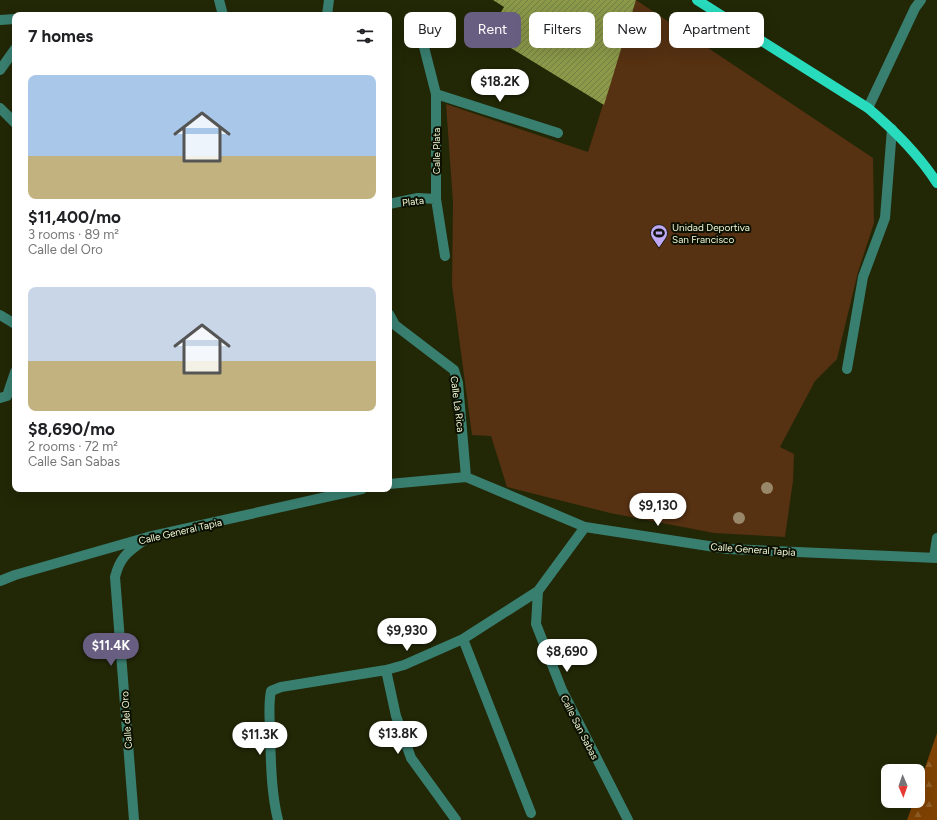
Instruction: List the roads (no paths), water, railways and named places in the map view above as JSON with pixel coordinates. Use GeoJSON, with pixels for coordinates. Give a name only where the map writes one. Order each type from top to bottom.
{"type":"FeatureCollection","features":[{"type":"Feature","properties":{"kind":"main road"},"geometry":{"type":"LineString","coordinates":[[697,0],[868,108],[892,129],[928,170],[937,183]]}},
{"type":"Feature","properties":{"kind":"street"},"geometry":{"type":"LineString","coordinates":[[219,0],[222,12]]}},
{"type":"Feature","properties":{"kind":"street"},"geometry":{"type":"LineString","coordinates":[[327,12],[329,0]]}},
{"type":"Feature","properties":{"kind":"street"},"geometry":{"type":"LineString","coordinates":[[868,108],[915,8],[921,0]]}},
{"type":"Feature","properties":{"kind":"street"},"geometry":{"type":"LineString","coordinates":[[0,20],[12,19]]}},
{"type":"Feature","properties":{"kind":"street","name":"Calle Plata"},"geometry":{"type":"LineString","coordinates":[[424,48],[436,94],[436,199],[444,256]]}},
{"type":"Feature","properties":{"kind":"street"},"geometry":{"type":"LineString","coordinates":[[0,70],[12,52]]}},
{"type":"Feature","properties":{"kind":"street"},"geometry":{"type":"LineString","coordinates":[[436,94],[558,133]]}},
{"type":"Feature","properties":{"kind":"street"},"geometry":{"type":"LineString","coordinates":[[0,108],[12,121]]}},
{"type":"Feature","properties":{"kind":"street"},"geometry":{"type":"LineString","coordinates":[[847,368],[863,277],[884,218],[892,129]]}},
{"type":"Feature","properties":{"kind":"street","name":"Plata"},"geometry":{"type":"LineString","coordinates":[[392,203],[418,198],[436,199]]}},
{"type":"Feature","properties":{"kind":"street"},"geometry":{"type":"LineString","coordinates":[[0,315],[12,322]]}},
{"type":"Feature","properties":{"kind":"street","name":"Calle La Rica"},"geometry":{"type":"LineString","coordinates":[[392,320],[395,325],[454,370],[458,383],[466,477]]}},
{"type":"Feature","properties":{"kind":"street"},"geometry":{"type":"LineString","coordinates":[[0,398],[7,396],[12,381]]}},
{"type":"Feature","properties":{"kind":"street","name":"Calle General Tapia"},"geometry":{"type":"LineString","coordinates":[[392,484],[466,477],[586,527],[728,549],[935,558]]}},
{"type":"Feature","properties":{"kind":"street","name":"Calle General Tapia"},"geometry":{"type":"LineString","coordinates":[[0,581],[148,537],[349,492]]}},
{"type":"Feature","properties":{"kind":"street"},"geometry":{"type":"LineString","coordinates":[[278,820],[274,806],[269,701],[271,691],[280,686],[386,670],[404,665],[463,639],[538,591],[586,527]]}},
{"type":"Feature","properties":{"kind":"street","name":"Calle del Oro"},"geometry":{"type":"LineString","coordinates":[[134,820],[115,577],[118,565],[125,554],[148,537]]}},
{"type":"Feature","properties":{"kind":"street"},"geometry":{"type":"LineString","coordinates":[[935,558],[937,538]]}},
{"type":"Feature","properties":{"kind":"street","name":"Calle San Sabas"},"geometry":{"type":"LineString","coordinates":[[538,591],[536,624],[562,690],[628,820]]}},
{"type":"Feature","properties":{"kind":"street"},"geometry":{"type":"LineString","coordinates":[[463,639],[531,813]]}},
{"type":"Feature","properties":{"kind":"street"},"geometry":{"type":"LineString","coordinates":[[386,670],[396,716],[411,758],[456,820]]}},
{"type":"Feature","properties":{"kind":"place","name":"Unidad Deportiva San Francisco"},"geometry":{"type":"Point","coordinates":[659,248]}}]}
